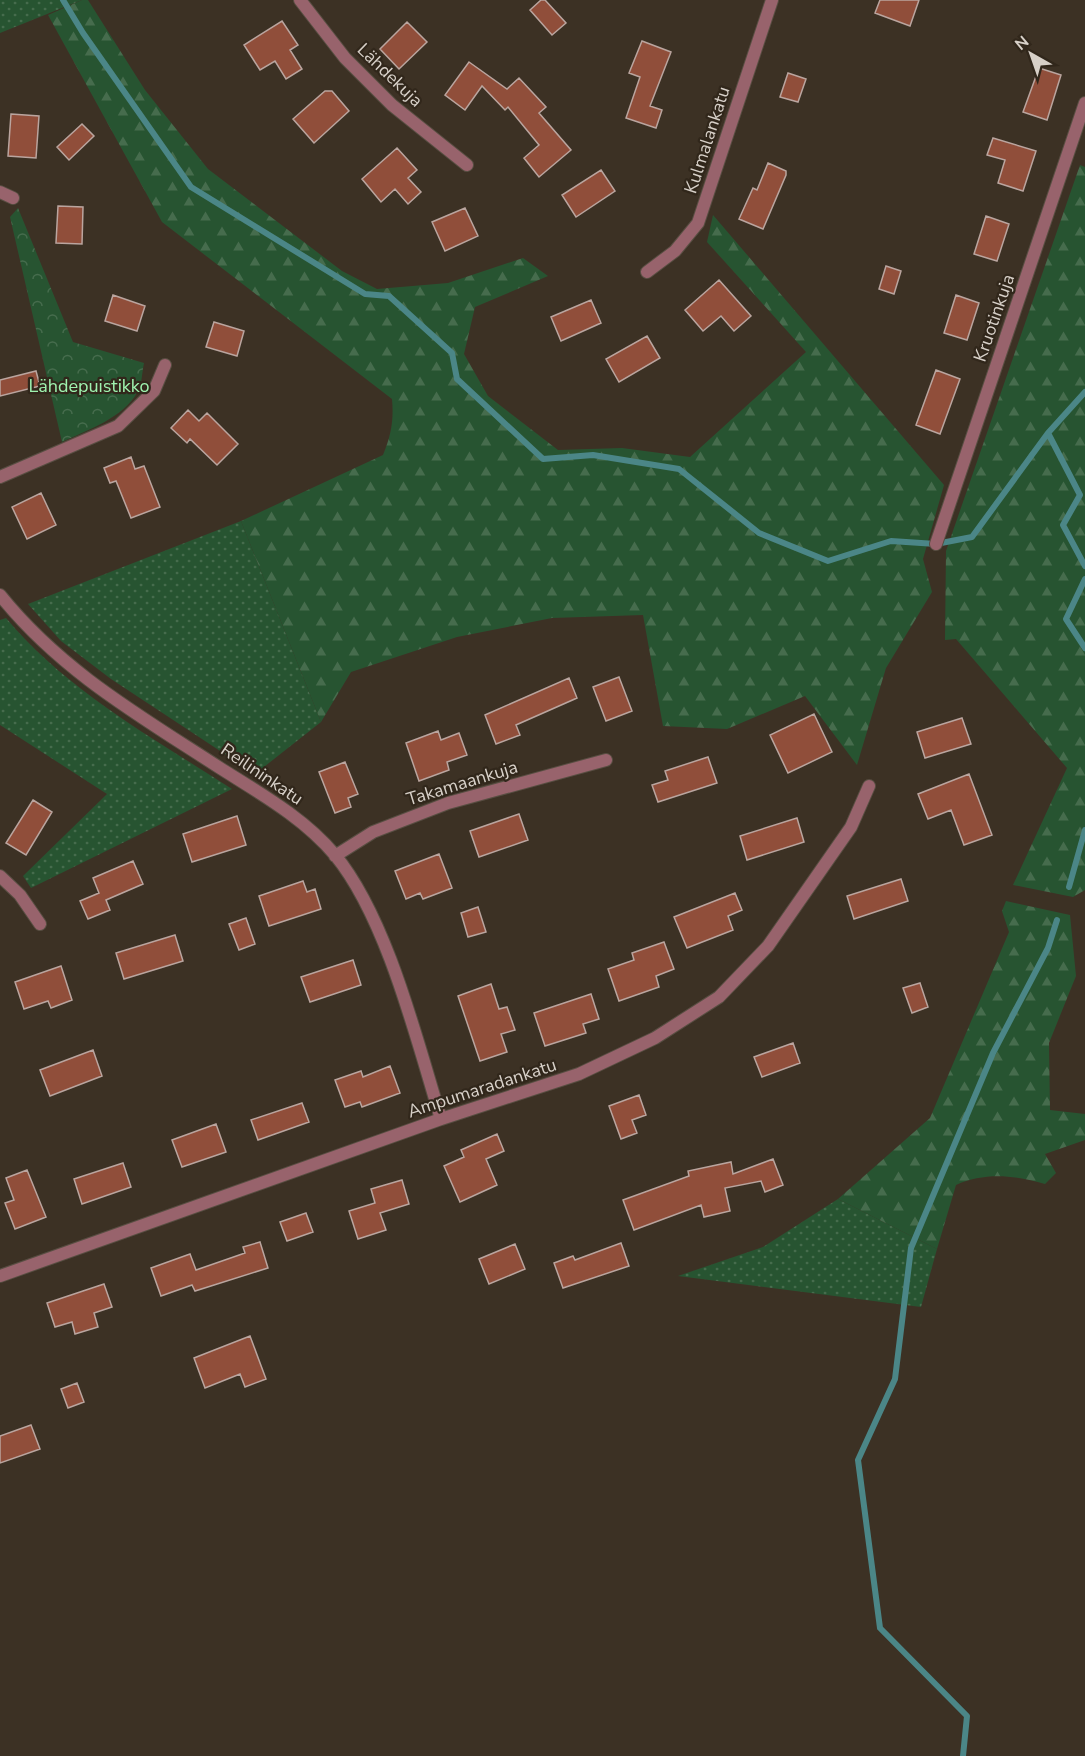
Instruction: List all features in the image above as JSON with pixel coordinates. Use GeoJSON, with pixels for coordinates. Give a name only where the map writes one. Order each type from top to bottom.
{"type":"FeatureCollection","features":[{"type":"Feature","properties":{"kind":"street","name":"Lähdekuja"},"geometry":{"type":"LineString","coordinates":[[300,0],[345,58],[392,105],[467,165]]}},
{"type":"Feature","properties":{"kind":"street","name":"Kulmalankatu"},"geometry":{"type":"LineString","coordinates":[[646,272],[675,251],[698,223],[772,0]]}},
{"type":"Feature","properties":{"kind":"street","name":"Kruotinkuja"},"geometry":{"type":"LineString","coordinates":[[936,544],[1085,103]]}},
{"type":"Feature","properties":{"kind":"street"},"geometry":{"type":"LineString","coordinates":[[0,192],[13,198]]}},
{"type":"Feature","properties":{"kind":"street"},"geometry":{"type":"LineString","coordinates":[[0,477],[118,426],[154,391],[165,365]]}},
{"type":"Feature","properties":{"kind":"street","name":"Reilininkatu"},"geometry":{"type":"LineString","coordinates":[[0,596],[40,642],[99,690],[292,814],[336,856],[373,916],[407,1009],[441,1119]]}},
{"type":"Feature","properties":{"kind":"street","name":"Takamaankuja"},"geometry":{"type":"LineString","coordinates":[[336,856],[373,832],[448,803],[606,760]]}},
{"type":"Feature","properties":{"kind":"street","name":"Ampumaradankatu"},"geometry":{"type":"LineString","coordinates":[[0,1276],[441,1119],[579,1074],[655,1038],[719,997],[768,946],[851,827],[869,786]]}},
{"type":"Feature","properties":{"kind":"street"},"geometry":{"type":"LineString","coordinates":[[0,876],[20,895],[40,924]]}},
{"type":"Feature","properties":{"kind":"green space"},"geometry":{"type":"Polygon","coordinates":[[[0,0],[82,0],[0,33],[0,0]]]}},
{"type":"Feature","properties":{"kind":"green space"},"geometry":{"type":"Polygon","coordinates":[[[82,0],[88,0],[145,90],[208,169],[342,271],[377,289],[448,283],[523,258],[548,276],[475,307],[464,354],[488,396],[558,450],[622,448],[690,457],[806,352],[707,242],[713,215],[944,485],[923,559],[932,592],[886,668],[857,765],[805,696],[727,729],[663,726],[643,615],[552,618],[457,637],[351,672],[321,722],[241,521],[383,455],[391,428],[392,399],[162,222],[48,15],[82,0]]]}},
{"type":"Feature","properties":{"kind":"green space"},"geometry":{"type":"Polygon","coordinates":[[[1080,165],[1085,167],[1085,890],[1073,897],[1013,885],[1067,768],[956,639],[945,640],[946,551],[1080,165]]]}},
{"type":"Feature","properties":{"kind":"green space","name":"Lähdepuistikko"},"geometry":{"type":"Polygon","coordinates":[[[18,208],[73,342],[144,363],[139,388],[124,409],[104,422],[62,442],[10,217],[18,208]]]}},
{"type":"Feature","properties":{"kind":"green space"},"geometry":{"type":"Polygon","coordinates":[[[241,521],[321,722],[255,774],[111,679],[61,641],[28,604],[241,521]]]}},
{"type":"Feature","properties":{"kind":"green space"},"geometry":{"type":"Polygon","coordinates":[[[6,618],[30,644],[83,691],[142,732],[232,789],[31,888],[23,876],[107,794],[0,725],[0,620],[6,618]]]}},
{"type":"Feature","properties":{"kind":"green space"},"geometry":{"type":"Polygon","coordinates":[[[1006,901],[1070,915],[1076,976],[1049,1043],[1050,1110],[1085,1114],[1085,1140],[1045,1154],[1056,1173],[1045,1184],[1000,1176],[978,1178],[956,1185],[937,1249],[838,1199],[930,1118],[1009,932],[1002,911],[1006,901]]]}},
{"type":"Feature","properties":{"kind":"green space"},"geometry":{"type":"Polygon","coordinates":[[[838,1199],[937,1249],[921,1307],[678,1276],[763,1247],[838,1199]]]}},
{"type":"Feature","properties":{"kind":"building"},"geometry":{"type":"Polygon","coordinates":[[[541,0],[545,0],[566,23],[552,35],[530,10],[541,0]]]}},
{"type":"Feature","properties":{"kind":"building"},"geometry":{"type":"Polygon","coordinates":[[[880,0],[919,0],[910,26],[875,13],[880,0]]]}},
{"type":"Feature","properties":{"kind":"building"},"geometry":{"type":"Polygon","coordinates":[[[282,21],[298,45],[290,50],[302,69],[286,79],[275,61],[260,70],[244,45],[282,21]]]}},
{"type":"Feature","properties":{"kind":"building"},"geometry":{"type":"Polygon","coordinates":[[[407,22],[427,42],[399,69],[380,49],[407,22]]]}},
{"type":"Feature","properties":{"kind":"building"},"geometry":{"type":"Polygon","coordinates":[[[642,41],[671,52],[650,106],[662,110],[656,128],[626,118],[640,77],[629,73],[642,41]]]}},
{"type":"Feature","properties":{"kind":"building"},"geometry":{"type":"Polygon","coordinates":[[[469,62],[507,89],[519,78],[546,107],[539,113],[571,150],[539,177],[524,158],[539,145],[508,107],[505,110],[482,86],[465,110],[445,95],[469,62]]]}},
{"type":"Feature","properties":{"kind":"building"},"geometry":{"type":"Polygon","coordinates":[[[1039,68],[1061,75],[1047,120],[1023,112],[1039,68]]]}},
{"type":"Feature","properties":{"kind":"building"},"geometry":{"type":"Polygon","coordinates":[[[788,73],[806,79],[798,102],[780,97],[788,73]]]}},
{"type":"Feature","properties":{"kind":"building"},"geometry":{"type":"Polygon","coordinates":[[[325,91],[332,91],[349,111],[314,143],[293,119],[325,91]]]}},
{"type":"Feature","properties":{"kind":"building"},"geometry":{"type":"Polygon","coordinates":[[[11,114],[39,116],[36,158],[8,156],[11,114]]]}},
{"type":"Feature","properties":{"kind":"building"},"geometry":{"type":"Polygon","coordinates":[[[82,124],[94,136],[69,160],[57,147],[82,124]]]}},
{"type":"Feature","properties":{"kind":"building"},"geometry":{"type":"Polygon","coordinates":[[[993,138],[1036,151],[1023,191],[998,183],[1005,160],[987,155],[993,138]]]}},
{"type":"Feature","properties":{"kind":"building"},"geometry":{"type":"Polygon","coordinates":[[[397,148],[417,170],[408,178],[421,192],[408,204],[395,189],[381,202],[362,179],[397,148]]]}},
{"type":"Feature","properties":{"kind":"building"},"geometry":{"type":"Polygon","coordinates":[[[768,163],[786,171],[786,175],[763,229],[739,219],[753,188],[757,190],[768,163]]]}},
{"type":"Feature","properties":{"kind":"building"},"geometry":{"type":"Polygon","coordinates":[[[601,170],[615,191],[576,217],[562,195],[601,170]]]}},
{"type":"Feature","properties":{"kind":"building"},"geometry":{"type":"Polygon","coordinates":[[[58,206],[83,207],[82,244],[56,243],[58,206]]]}},
{"type":"Feature","properties":{"kind":"building"},"geometry":{"type":"Polygon","coordinates":[[[465,208],[478,236],[445,251],[432,222],[465,208]]]}},
{"type":"Feature","properties":{"kind":"building"},"geometry":{"type":"Polygon","coordinates":[[[986,216],[1009,224],[997,261],[974,254],[986,216]]]}},
{"type":"Feature","properties":{"kind":"building"},"geometry":{"type":"Polygon","coordinates":[[[886,266],[901,271],[894,294],[879,289],[886,266]]]}},
{"type":"Feature","properties":{"kind":"building"},"geometry":{"type":"Polygon","coordinates":[[[719,280],[751,316],[734,331],[721,316],[703,331],[685,310],[719,280]]]}},
{"type":"Feature","properties":{"kind":"building"},"geometry":{"type":"Polygon","coordinates":[[[113,295],[145,306],[137,331],[105,321],[113,295]]]}},
{"type":"Feature","properties":{"kind":"building"},"geometry":{"type":"Polygon","coordinates":[[[956,295],[979,303],[967,340],[944,333],[956,295]]]}},
{"type":"Feature","properties":{"kind":"building"},"geometry":{"type":"Polygon","coordinates":[[[591,300],[601,323],[561,341],[551,317],[591,300]]]}},
{"type":"Feature","properties":{"kind":"building"},"geometry":{"type":"Polygon","coordinates":[[[214,322],[244,331],[237,356],[206,347],[214,322]]]}},
{"type":"Feature","properties":{"kind":"building"},"geometry":{"type":"Polygon","coordinates":[[[647,336],[660,358],[619,382],[606,359],[647,336]]]}},
{"type":"Feature","properties":{"kind":"building"},"geometry":{"type":"Polygon","coordinates":[[[936,370],[960,379],[940,434],[916,425],[936,370]]]}},
{"type":"Feature","properties":{"kind":"building"},"geometry":{"type":"Polygon","coordinates":[[[36,371],[40,386],[0,396],[0,380],[36,371]]]}},
{"type":"Feature","properties":{"kind":"building"},"geometry":{"type":"Polygon","coordinates":[[[188,410],[199,421],[207,413],[238,444],[217,465],[190,439],[187,443],[171,428],[188,410]]]}},
{"type":"Feature","properties":{"kind":"building"},"geometry":{"type":"Polygon","coordinates":[[[131,457],[135,469],[144,466],[160,507],[131,518],[116,481],[110,483],[104,468],[131,457]]]}},
{"type":"Feature","properties":{"kind":"building"},"geometry":{"type":"Polygon","coordinates":[[[41,493],[56,525],[27,539],[12,507],[41,493]]]}},
{"type":"Feature","properties":{"kind":"building"},"geometry":{"type":"Polygon","coordinates":[[[619,677],[632,711],[606,721],[593,687],[619,677]]]}},
{"type":"Feature","properties":{"kind":"building"},"geometry":{"type":"Polygon","coordinates":[[[569,678],[577,698],[516,725],[520,735],[496,744],[485,715],[569,678]]]}},
{"type":"Feature","properties":{"kind":"building"},"geometry":{"type":"Polygon","coordinates":[[[814,714],[832,752],[788,773],[770,735],[814,714]]]}},
{"type":"Feature","properties":{"kind":"building"},"geometry":{"type":"Polygon","coordinates":[[[962,718],[971,744],[925,758],[917,732],[962,718]]]}},
{"type":"Feature","properties":{"kind":"building"},"geometry":{"type":"Polygon","coordinates":[[[438,731],[441,740],[459,733],[467,755],[447,762],[449,770],[419,781],[406,743],[438,731]]]}},
{"type":"Feature","properties":{"kind":"building"},"geometry":{"type":"Polygon","coordinates":[[[708,757],[717,783],[658,802],[652,785],[668,780],[665,771],[708,757]]]}},
{"type":"Feature","properties":{"kind":"building"},"geometry":{"type":"Polygon","coordinates":[[[345,762],[358,794],[348,798],[351,807],[335,813],[319,772],[345,762]]]}},
{"type":"Feature","properties":{"kind":"building"},"geometry":{"type":"Polygon","coordinates":[[[969,774],[992,835],[964,845],[951,810],[928,819],[918,794],[969,774]]]}},
{"type":"Feature","properties":{"kind":"building"},"geometry":{"type":"Polygon","coordinates":[[[33,800],[52,812],[26,855],[6,843],[33,800]]]}},
{"type":"Feature","properties":{"kind":"building"},"geometry":{"type":"Polygon","coordinates":[[[519,814],[528,840],[479,857],[470,831],[519,814]]]}},
{"type":"Feature","properties":{"kind":"building"},"geometry":{"type":"Polygon","coordinates":[[[237,816],[246,845],[192,862],[183,834],[237,816]]]}},
{"type":"Feature","properties":{"kind":"building"},"geometry":{"type":"Polygon","coordinates":[[[797,818],[804,842],[747,860],[740,836],[797,818]]]}},
{"type":"Feature","properties":{"kind":"building"},"geometry":{"type":"Polygon","coordinates":[[[439,854],[452,888],[423,899],[420,893],[406,899],[395,871],[439,854]]]}},
{"type":"Feature","properties":{"kind":"building"},"geometry":{"type":"Polygon","coordinates":[[[133,861],[143,884],[106,900],[110,910],[88,919],[80,901],[99,893],[93,878],[133,861]]]}},
{"type":"Feature","properties":{"kind":"building"},"geometry":{"type":"Polygon","coordinates":[[[901,879],[908,901],[854,919],[847,896],[901,879]]]}},
{"type":"Feature","properties":{"kind":"building"},"geometry":{"type":"Polygon","coordinates":[[[303,881],[307,892],[315,889],[321,909],[269,926],[259,896],[303,881]]]}},
{"type":"Feature","properties":{"kind":"building"},"geometry":{"type":"Polygon","coordinates":[[[735,893],[742,910],[728,916],[733,930],[687,948],[674,917],[735,893]]]}},
{"type":"Feature","properties":{"kind":"building"},"geometry":{"type":"Polygon","coordinates":[[[478,907],[486,932],[468,937],[461,913],[478,907]]]}},
{"type":"Feature","properties":{"kind":"building"},"geometry":{"type":"Polygon","coordinates":[[[246,918],[255,944],[239,950],[229,924],[246,918]]]}},
{"type":"Feature","properties":{"kind":"building"},"geometry":{"type":"Polygon","coordinates":[[[175,935],[183,961],[124,979],[116,953],[175,935]]]}},
{"type":"Feature","properties":{"kind":"building"},"geometry":{"type":"Polygon","coordinates":[[[664,942],[674,969],[656,976],[659,987],[619,1001],[608,969],[634,960],[632,953],[664,942]]]}},
{"type":"Feature","properties":{"kind":"building"},"geometry":{"type":"Polygon","coordinates":[[[353,960],[361,985],[310,1002],[301,977],[353,960]]]}},
{"type":"Feature","properties":{"kind":"building"},"geometry":{"type":"Polygon","coordinates":[[[61,966],[72,1000],[51,1008],[48,1001],[24,1009],[15,982],[61,966]]]}},
{"type":"Feature","properties":{"kind":"building"},"geometry":{"type":"Polygon","coordinates":[[[920,983],[928,1007],[912,1013],[903,988],[920,983]]]}},
{"type":"Feature","properties":{"kind":"building"},"geometry":{"type":"Polygon","coordinates":[[[491,984],[499,1009],[507,1007],[515,1030],[501,1034],[507,1052],[480,1061],[458,996],[491,984]]]}},
{"type":"Feature","properties":{"kind":"building"},"geometry":{"type":"Polygon","coordinates":[[[591,994],[599,1019],[583,1024],[586,1033],[545,1046],[534,1013],[591,994]]]}},
{"type":"Feature","properties":{"kind":"building"},"geometry":{"type":"Polygon","coordinates":[[[793,1043],[800,1063],[762,1077],[754,1057],[793,1043]]]}},
{"type":"Feature","properties":{"kind":"building"},"geometry":{"type":"Polygon","coordinates":[[[93,1050],[102,1076],[50,1096],[40,1070],[93,1050]]]}},
{"type":"Feature","properties":{"kind":"building"},"geometry":{"type":"Polygon","coordinates":[[[390,1066],[400,1093],[362,1107],[360,1102],[345,1107],[335,1080],[361,1071],[363,1077],[390,1066]]]}},
{"type":"Feature","properties":{"kind":"building"},"geometry":{"type":"Polygon","coordinates":[[[639,1095],[646,1115],[632,1120],[637,1133],[621,1139],[609,1106],[639,1095]]]}},
{"type":"Feature","properties":{"kind":"building"},"geometry":{"type":"Polygon","coordinates":[[[302,1103],[309,1122],[258,1140],[251,1120],[302,1103]]]}},
{"type":"Feature","properties":{"kind":"building"},"geometry":{"type":"Polygon","coordinates":[[[216,1124],[226,1152],[182,1167],[172,1140],[216,1124]]]}},
{"type":"Feature","properties":{"kind":"building"},"geometry":{"type":"Polygon","coordinates":[[[497,1134],[504,1151],[486,1159],[497,1185],[460,1202],[444,1166],[464,1157],[461,1150],[497,1134]]]}},
{"type":"Feature","properties":{"kind":"building"},"geometry":{"type":"Polygon","coordinates":[[[773,1159],[783,1185],[765,1192],[761,1181],[725,1188],[730,1211],[704,1217],[701,1205],[634,1230],[623,1200],[689,1176],[688,1171],[731,1162],[733,1174],[773,1159]]]}},
{"type":"Feature","properties":{"kind":"building"},"geometry":{"type":"Polygon","coordinates":[[[123,1163],[131,1187],[82,1204],[74,1179],[123,1163]]]}},
{"type":"Feature","properties":{"kind":"building"},"geometry":{"type":"Polygon","coordinates":[[[27,1170],[46,1217],[15,1229],[5,1203],[14,1200],[6,1178],[27,1170]]]}},
{"type":"Feature","properties":{"kind":"building"},"geometry":{"type":"Polygon","coordinates":[[[402,1180],[409,1204],[380,1213],[386,1230],[358,1239],[349,1211],[375,1203],[371,1189],[402,1180]]]}},
{"type":"Feature","properties":{"kind":"building"},"geometry":{"type":"Polygon","coordinates":[[[306,1213],[313,1232],[287,1241],[280,1222],[306,1213]]]}},
{"type":"Feature","properties":{"kind":"building"},"geometry":{"type":"Polygon","coordinates":[[[260,1242],[268,1268],[195,1291],[192,1285],[161,1296],[151,1268],[190,1254],[196,1270],[245,1253],[243,1247],[260,1242]]]}},
{"type":"Feature","properties":{"kind":"building"},"geometry":{"type":"Polygon","coordinates":[[[621,1243],[629,1266],[563,1288],[554,1263],[573,1256],[575,1260],[621,1243]]]}},
{"type":"Feature","properties":{"kind":"building"},"geometry":{"type":"Polygon","coordinates":[[[515,1244],[525,1269],[489,1284],[479,1259],[515,1244]]]}},
{"type":"Feature","properties":{"kind":"building"},"geometry":{"type":"Polygon","coordinates":[[[104,1284],[112,1307],[94,1313],[98,1327],[75,1334],[72,1322],[55,1327],[47,1303],[104,1284]]]}},
{"type":"Feature","properties":{"kind":"building"},"geometry":{"type":"Polygon","coordinates":[[[250,1336],[266,1379],[245,1387],[240,1374],[205,1388],[194,1358],[250,1336]]]}},
{"type":"Feature","properties":{"kind":"building"},"geometry":{"type":"Polygon","coordinates":[[[77,1383],[84,1402],[68,1408],[61,1389],[77,1383]]]}},
{"type":"Feature","properties":{"kind":"building"},"geometry":{"type":"Polygon","coordinates":[[[31,1425],[40,1449],[0,1463],[0,1436],[31,1425]]]}},
{"type":"Feature","properties":{"kind":"waterway"},"geometry":{"type":"LineString","coordinates":[[63,0],[83,33],[191,187],[365,294],[389,296],[452,353],[457,379],[543,459],[593,455],[679,469],[759,533],[828,561],[891,541],[936,544],[972,537],[1048,433]]}},
{"type":"Feature","properties":{"kind":"waterway"},"geometry":{"type":"LineString","coordinates":[[1085,392],[1048,433],[1080,495],[1063,525],[1085,566]]}},
{"type":"Feature","properties":{"kind":"waterway"},"geometry":{"type":"LineString","coordinates":[[1085,579],[1066,619],[1085,648]]}},
{"type":"Feature","properties":{"kind":"waterway"},"geometry":{"type":"LineString","coordinates":[[1069,887],[1085,830]]}},
{"type":"Feature","properties":{"kind":"waterway"},"geometry":{"type":"LineString","coordinates":[[963,1756],[967,1716],[880,1628],[858,1460],[895,1379],[911,1248],[993,1053],[1048,948],[1057,920]]}}]}
